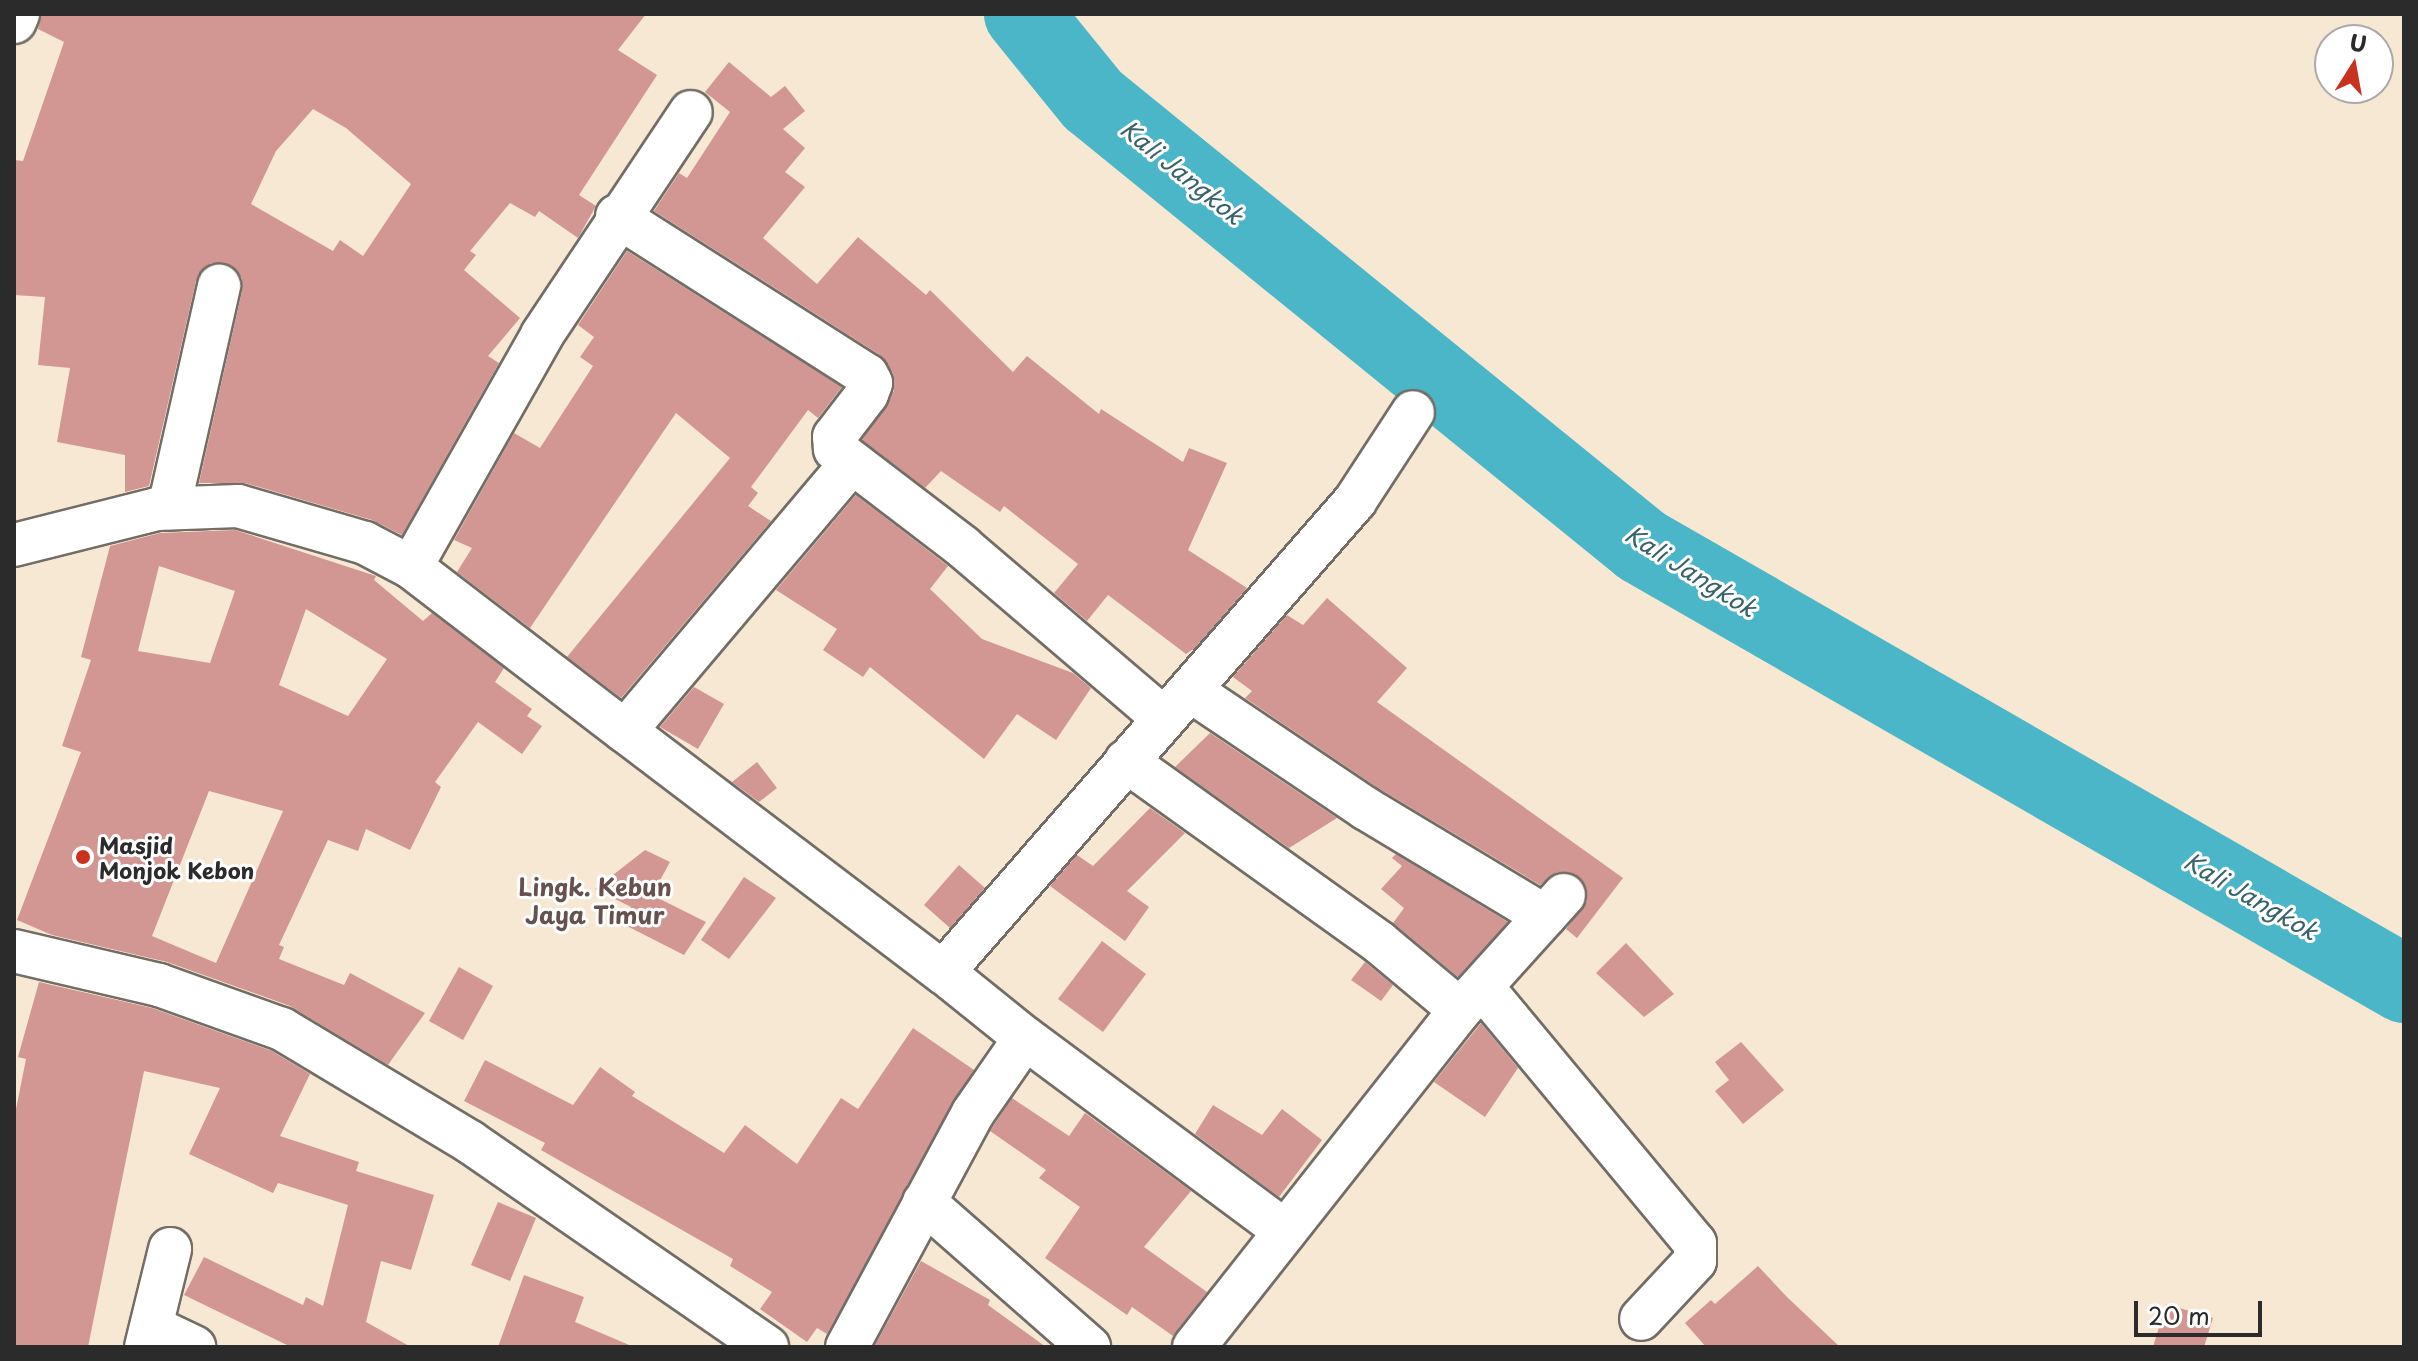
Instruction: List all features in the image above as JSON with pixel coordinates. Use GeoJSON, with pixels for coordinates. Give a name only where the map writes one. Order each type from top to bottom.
{"type":"FeatureCollection","features":[{"type":"Feature","properties":{"kind":"main road"},"geometry":{"type":"LineString","coordinates":[[14,21],[17,14]]}},
{"type":"Feature","properties":{"kind":"street"},"geometry":{"type":"LineString","coordinates":[[411,567],[542,335],[617,216],[691,112]]}},
{"type":"Feature","properties":{"kind":"street"},"geometry":{"type":"LineString","coordinates":[[617,216],[867,375],[867,394],[832,443],[851,464],[963,547],[1177,704],[1365,808],[1555,906],[1471,999],[1194,1347]]}},
{"type":"Feature","properties":{"kind":"street"},"geometry":{"type":"LineString","coordinates":[[169,508],[219,286]]}},
{"type":"Feature","properties":{"kind":"street"},"geometry":{"type":"LineString","coordinates":[[943,972],[1355,501],[1413,412]]}},
{"type":"Feature","properties":{"kind":"street"},"geometry":{"type":"LineString","coordinates":[[625,731],[851,464]]}},
{"type":"Feature","properties":{"kind":"street"},"geometry":{"type":"LineString","coordinates":[[14,545],[169,508],[238,506],[365,543],[411,567],[943,972],[1025,1038],[1285,1231]]}},
{"type":"Feature","properties":{"kind":"street"},"geometry":{"type":"LineString","coordinates":[[1126,761],[1380,943],[1471,999],[1695,1243],[1695,1261],[1641,1319]]}},
{"type":"Feature","properties":{"kind":"street"},"geometry":{"type":"LineString","coordinates":[[14,951],[159,985],[282,1029],[470,1142],[767,1347]]}},
{"type":"Feature","properties":{"kind":"street"},"geometry":{"type":"LineString","coordinates":[[847,1347],[973,1113],[1025,1038]]}},
{"type":"Feature","properties":{"kind":"street"},"geometry":{"type":"LineString","coordinates":[[924,1202],[1089,1347]]}},
{"type":"Feature","properties":{"kind":"street"},"geometry":{"type":"LineString","coordinates":[[170,1249],[149,1337],[194,1347]]}},
{"type":"Feature","properties":{"kind":"building"},"geometry":{"type":"Polygon","coordinates":[[[42,14],[646,14],[618,50],[657,75],[579,195],[596,206],[578,238],[539,211],[535,217],[510,203],[470,251],[476,255],[464,270],[520,318],[488,356],[499,363],[402,535],[372,520],[245,483],[199,483],[242,291],[242,278],[225,263],[211,263],[196,281],[149,486],[125,492],[125,455],[57,442],[70,368],[38,365],[45,297],[14,295],[14,160],[23,161],[64,42],[38,29],[42,14]],[[313,109],[276,151],[251,204],[333,251],[340,240],[363,256],[411,184],[346,128],[313,109]]]}},
{"type":"Feature","properties":{"kind":"building"},"geometry":{"type":"Polygon","coordinates":[[[729,62],[771,97],[785,86],[805,111],[783,129],[805,148],[785,172],[805,187],[763,238],[817,284],[858,237],[926,295],[930,290],[1013,372],[1027,356],[1099,414],[1101,409],[1183,462],[1189,448],[1227,463],[1188,550],[1247,588],[1195,648],[1186,654],[1108,595],[1087,621],[1054,593],[1078,564],[1004,506],[1000,512],[941,471],[925,488],[862,440],[894,391],[893,373],[880,355],[654,211],[679,173],[687,178],[730,112],[705,92],[729,62]]]}},
{"type":"Feature","properties":{"kind":"building"},"geometry":{"type":"Polygon","coordinates":[[[627,251],[842,387],[818,418],[808,410],[751,487],[758,493],[748,506],[771,521],[621,698],[567,657],[730,458],[676,413],[530,628],[457,572],[472,548],[454,540],[514,433],[540,448],[593,366],[580,357],[594,337],[578,325],[627,251]]]}},
{"type":"Feature","properties":{"kind":"building"},"geometry":{"type":"Polygon","coordinates":[[[856,495],[948,566],[930,589],[982,639],[1073,673],[1091,688],[1056,740],[1017,714],[984,759],[870,667],[863,677],[823,650],[837,629],[776,590],[856,495]]]}},
{"type":"Feature","properties":{"kind":"building"},"geometry":{"type":"Polygon","coordinates":[[[235,530],[376,576],[374,580],[423,621],[432,613],[504,668],[495,682],[532,709],[527,716],[542,726],[522,754],[478,722],[435,782],[441,787],[410,850],[366,829],[358,851],[328,840],[279,945],[284,947],[279,959],[344,985],[350,973],[425,1013],[388,1065],[290,1006],[167,962],[52,935],[17,920],[81,752],[62,746],[91,660],[81,657],[110,546],[160,533],[235,530]],[[159,566],[138,651],[210,663],[235,591],[159,566]],[[306,609],[279,685],[348,716],[387,659],[306,609]],[[209,791],[152,936],[216,963],[283,811],[209,791]]]}},
{"type":"Feature","properties":{"kind":"building"},"geometry":{"type":"Polygon","coordinates":[[[1327,598],[1407,668],[1377,702],[1623,878],[1577,938],[1566,929],[1587,901],[1579,877],[1557,872],[1540,885],[1378,788],[1245,698],[1252,691],[1233,677],[1287,615],[1303,625],[1327,598]]]}},
{"type":"Feature","properties":{"kind":"building"},"geometry":{"type":"Polygon","coordinates":[[[694,687],[724,704],[698,749],[660,727],[694,687]]]}},
{"type":"Feature","properties":{"kind":"building"},"geometry":{"type":"Polygon","coordinates":[[[1210,733],[1337,818],[1289,848],[1175,767],[1210,733]]]}},
{"type":"Feature","properties":{"kind":"building"},"geometry":{"type":"Polygon","coordinates":[[[757,762],[777,788],[759,802],[732,782],[757,762]]]}},
{"type":"Feature","properties":{"kind":"building"},"geometry":{"type":"Polygon","coordinates":[[[1150,808],[1185,833],[1127,891],[1149,907],[1125,941],[1050,886],[1077,855],[1093,866],[1150,808]]]}},
{"type":"Feature","properties":{"kind":"building"},"geometry":{"type":"Polygon","coordinates":[[[645,850],[670,862],[652,895],[706,922],[684,955],[623,924],[631,907],[595,889],[645,850]]]}},
{"type":"Feature","properties":{"kind":"building"},"geometry":{"type":"Polygon","coordinates":[[[1396,854],[1508,922],[1458,977],[1393,923],[1404,908],[1381,889],[1402,866],[1392,858],[1396,854]]]}},
{"type":"Feature","properties":{"kind":"building"},"geometry":{"type":"Polygon","coordinates":[[[959,865],[985,888],[950,928],[924,905],[959,865]]]}},
{"type":"Feature","properties":{"kind":"building"},"geometry":{"type":"Polygon","coordinates":[[[744,877],[776,898],[729,959],[701,940],[744,877]]]}},
{"type":"Feature","properties":{"kind":"building"},"geometry":{"type":"Polygon","coordinates":[[[1102,941],[1146,974],[1103,1032],[1058,999],[1102,941]]]}},
{"type":"Feature","properties":{"kind":"building"},"geometry":{"type":"Polygon","coordinates":[[[1626,943],[1674,994],[1644,1017],[1596,973],[1626,943]]]}},
{"type":"Feature","properties":{"kind":"building"},"geometry":{"type":"Polygon","coordinates":[[[1365,962],[1393,985],[1381,1001],[1351,980],[1365,962]]]}},
{"type":"Feature","properties":{"kind":"building"},"geometry":{"type":"Polygon","coordinates":[[[459,967],[493,986],[463,1040],[429,1021],[459,967]]]}},
{"type":"Feature","properties":{"kind":"building"},"geometry":{"type":"Polygon","coordinates":[[[39,982],[152,1008],[272,1051],[310,1074],[280,1136],[359,1162],[356,1171],[434,1195],[411,1270],[381,1261],[366,1322],[411,1347],[291,1347],[184,1295],[204,1257],[303,1305],[306,1297],[323,1306],[348,1205],[278,1183],[273,1193],[189,1154],[220,1088],[144,1071],[88,1347],[14,1347],[14,1119],[26,1059],[18,1057],[39,982]]]}},
{"type":"Feature","properties":{"kind":"building"},"geometry":{"type":"Polygon","coordinates":[[[1481,1023],[1518,1068],[1485,1117],[1434,1082],[1481,1023]]]}},
{"type":"Feature","properties":{"kind":"building"},"geometry":{"type":"Polygon","coordinates":[[[913,1028],[974,1070],[827,1334],[817,1328],[807,1342],[760,1309],[772,1292],[730,1266],[733,1259],[541,1150],[545,1143],[464,1101],[485,1060],[573,1105],[600,1067],[635,1092],[632,1096],[724,1153],[745,1125],[797,1164],[841,1098],[858,1109],[913,1028]]]}},
{"type":"Feature","properties":{"kind":"building"},"geometry":{"type":"Polygon","coordinates":[[[1741,1042],[1784,1090],[1743,1124],[1715,1091],[1729,1080],[1715,1062],[1741,1042]]]}},
{"type":"Feature","properties":{"kind":"building"},"geometry":{"type":"Polygon","coordinates":[[[1012,1098],[1069,1136],[1085,1113],[1191,1191],[1144,1247],[1207,1292],[1173,1336],[1132,1307],[1127,1315],[1045,1258],[1080,1207],[1039,1178],[1046,1170],[990,1131],[1012,1098]]]}},
{"type":"Feature","properties":{"kind":"building"},"geometry":{"type":"Polygon","coordinates":[[[1213,1105],[1262,1135],[1282,1109],[1322,1140],[1279,1197],[1195,1134],[1213,1105]]]}},
{"type":"Feature","properties":{"kind":"building"},"geometry":{"type":"Polygon","coordinates":[[[498,1202],[536,1218],[510,1281],[471,1265],[498,1202]]]}},
{"type":"Feature","properties":{"kind":"building"},"geometry":{"type":"Polygon","coordinates":[[[921,1261],[990,1300],[988,1305],[1046,1347],[874,1347],[921,1261]]]}},
{"type":"Feature","properties":{"kind":"building"},"geometry":{"type":"Polygon","coordinates":[[[1758,1266],[1840,1347],[1706,1347],[1685,1323],[1711,1300],[1715,1304],[1758,1266]]]}},
{"type":"Feature","properties":{"kind":"building"},"geometry":{"type":"Polygon","coordinates":[[[524,1275],[584,1297],[575,1322],[634,1347],[498,1347],[524,1275]]]}},
{"type":"Feature","properties":{"kind":"building"},"geometry":{"type":"Polygon","coordinates":[[[2166,1304],[2213,1318],[2204,1347],[2153,1347],[2166,1304]]]}},
{"type":"Feature","properties":{"kind":"waterway","name":"Kali Jangkok"},"geometry":{"type":"LineString","coordinates":[[1023,14],[1093,100],[1642,546],[2404,984]]}},
{"type":"Feature","properties":{"kind":"place","name":"Masjid Monjok Kebon"},"geometry":{"type":"Point","coordinates":[83,857]}},
{"type":"Feature","properties":{"kind":"district","name":"Lingk. Kebun Jaya Timur"},"geometry":{"type":"Point","coordinates":[595,901]}}]}
